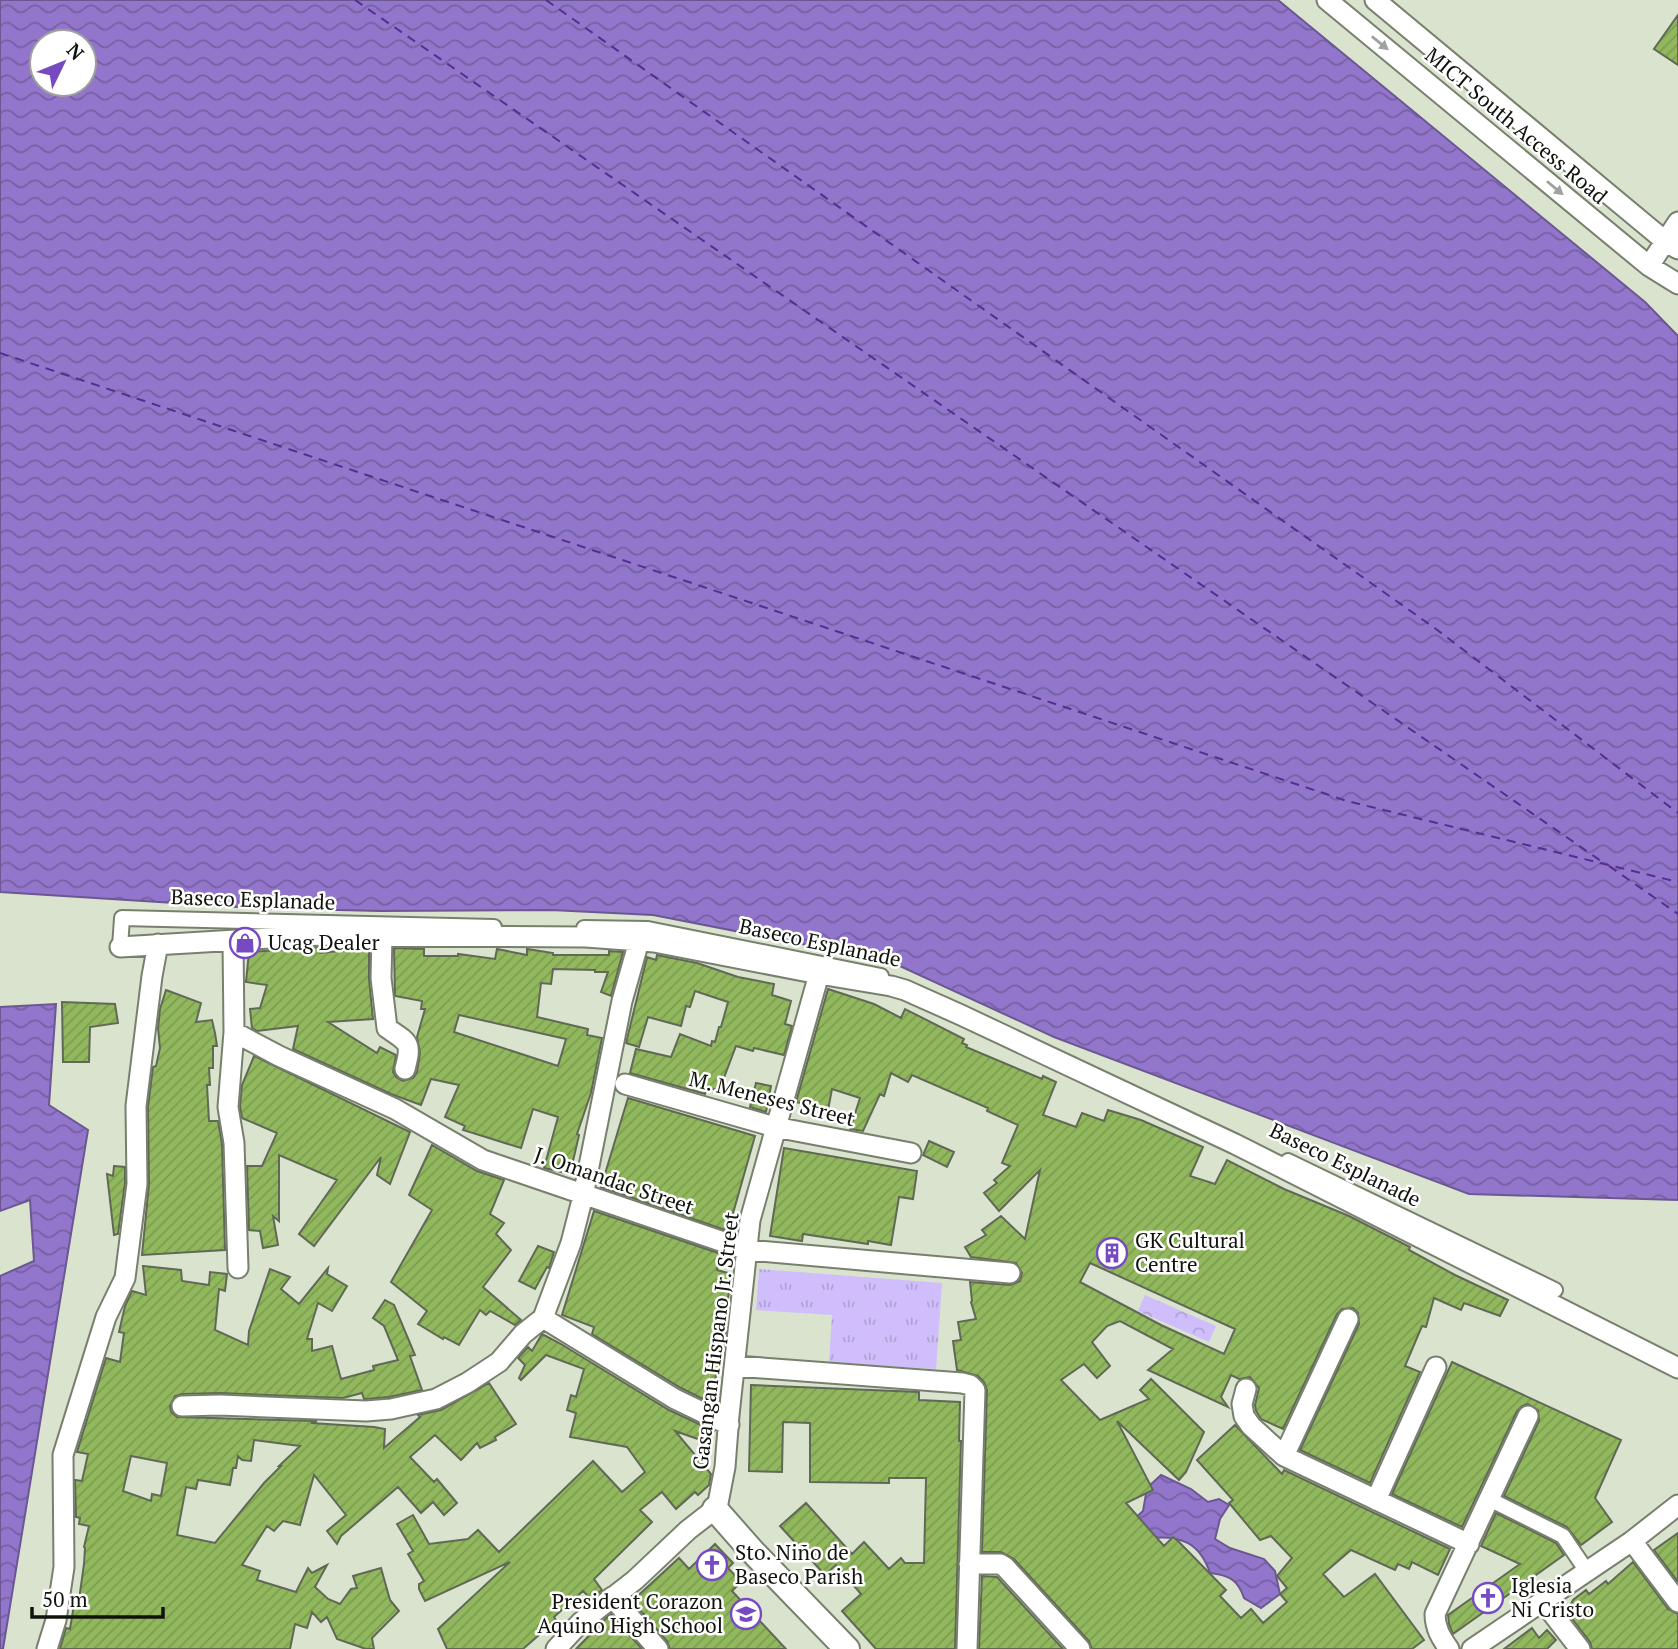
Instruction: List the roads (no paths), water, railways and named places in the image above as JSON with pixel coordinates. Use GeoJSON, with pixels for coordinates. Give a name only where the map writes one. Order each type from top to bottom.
{"type":"FeatureCollection","features":[{"type":"Feature","properties":{"kind":"street","name":"MICT South Access Road"},"geometry":{"type":"LineString","coordinates":[[1327,0],[1649,266],[1678,284]]}},
{"type":"Feature","properties":{"kind":"street","name":"MICT South Access Road"},"geometry":{"type":"LineString","coordinates":[[1376,0],[1672,245]]}},
{"type":"Feature","properties":{"kind":"street"},"geometry":{"type":"LineString","coordinates":[[1649,266],[1672,245],[1678,222]]}},
{"type":"Feature","properties":{"kind":"street","name":"Baseco Esplanade"},"geometry":{"type":"LineString","coordinates":[[120,947],[122,918],[648,929],[894,978],[1280,1157],[1555,1290]]}},
{"type":"Feature","properties":{"kind":"street"},"geometry":{"type":"LineString","coordinates":[[120,947],[321,935],[586,937],[639,941],[891,986],[950,1010],[1235,1144],[1678,1368]]}},
{"type":"Feature","properties":{"kind":"street"},"geometry":{"type":"LineString","coordinates":[[382,936],[381,978],[387,1028],[408,1042],[410,1048],[405,1069]]}},
{"type":"Feature","properties":{"kind":"street"},"geometry":{"type":"LineString","coordinates":[[233,941],[234,1032],[228,1107],[234,1143],[238,1268]]}},
{"type":"Feature","properties":{"kind":"street"},"geometry":{"type":"LineString","coordinates":[[182,1406],[366,1411],[391,1409],[436,1399],[499,1362],[523,1334],[543,1318],[571,1243],[583,1196],[622,1001],[639,941]]}},
{"type":"Feature","properties":{"kind":"street"},"geometry":{"type":"LineString","coordinates":[[47,1649],[56,1620],[64,1567],[63,1455],[106,1317],[125,1278],[137,1184],[136,1106],[158,944]]}},
{"type":"Feature","properties":{"kind":"street","name":"Gasangan Hispano Jr. Street"},"geometry":{"type":"LineString","coordinates":[[715,1509],[725,1467],[750,1220],[819,974]]}},
{"type":"Feature","properties":{"kind":"street","name":"J. Omandac Street"},"geometry":{"type":"LineString","coordinates":[[234,1032],[279,1056],[395,1109],[483,1160],[747,1250],[1010,1273]]}},
{"type":"Feature","properties":{"kind":"street","name":"M. Meneses Street"},"geometry":{"type":"LineString","coordinates":[[625,1084],[775,1127],[911,1153]]}},
{"type":"Feature","properties":{"kind":"street"},"geometry":{"type":"LineString","coordinates":[[543,1318],[675,1399],[729,1426]]}},
{"type":"Feature","properties":{"kind":"street"},"geometry":{"type":"LineString","coordinates":[[1284,1456],[1348,1319]]}},
{"type":"Feature","properties":{"kind":"street"},"geometry":{"type":"LineString","coordinates":[[736,1366],[923,1380],[970,1385],[975,1390],[967,1649]]}},
{"type":"Feature","properties":{"kind":"street"},"geometry":{"type":"LineString","coordinates":[[1377,1500],[1436,1367]]}},
{"type":"Feature","properties":{"kind":"street"},"geometry":{"type":"LineString","coordinates":[[1246,1388],[1242,1404],[1244,1416],[1251,1426],[1284,1456],[1469,1544]]}},
{"type":"Feature","properties":{"kind":"street"},"geometry":{"type":"LineString","coordinates":[[1449,1649],[1435,1624],[1435,1615],[1528,1416]]}},
{"type":"Feature","properties":{"kind":"street"},"geometry":{"type":"LineString","coordinates":[[1489,1499],[1563,1536],[1586,1570]]}},
{"type":"Feature","properties":{"kind":"street"},"geometry":{"type":"LineString","coordinates":[[1472,1649],[1632,1541],[1678,1505]]}},
{"type":"Feature","properties":{"kind":"street"},"geometry":{"type":"LineString","coordinates":[[556,1649],[581,1622],[635,1580],[688,1530],[715,1509],[847,1649]]}},
{"type":"Feature","properties":{"kind":"street"},"geometry":{"type":"LineString","coordinates":[[1632,1541],[1678,1602]]}},
{"type":"Feature","properties":{"kind":"street"},"geometry":{"type":"LineString","coordinates":[[969,1564],[1000,1564],[1006,1567],[1080,1649]]}},
{"type":"Feature","properties":{"kind":"street"},"geometry":{"type":"LineString","coordinates":[[611,1597],[658,1649]]}},
{"type":"Feature","properties":{"kind":"street"},"geometry":{"type":"LineString","coordinates":[[1542,1600],[1580,1649]]}},
{"type":"Feature","properties":{"kind":"water"},"geometry":{"type":"Polygon","coordinates":[[[0,0],[1278,0],[1645,302],[1678,336],[1678,1200],[1469,1194],[1054,1037],[889,961],[653,915],[551,910],[381,911],[254,908],[0,892],[0,0]]]}},
{"type":"Feature","properties":{"kind":"water"},"geometry":{"type":"Polygon","coordinates":[[[56,1004],[49,1105],[88,1130],[3,1649],[0,1649],[0,1276],[34,1261],[30,1200],[0,1211],[0,1007],[56,1004]]]}},
{"type":"Feature","properties":{"kind":"water"},"geometry":{"type":"Polygon","coordinates":[[[1161,1475],[1191,1489],[1208,1502],[1219,1499],[1229,1505],[1220,1519],[1215,1539],[1230,1548],[1264,1559],[1275,1571],[1280,1594],[1261,1608],[1244,1598],[1239,1586],[1232,1579],[1210,1573],[1201,1554],[1188,1543],[1171,1538],[1151,1538],[1133,1520],[1143,1511],[1147,1488],[1161,1475]]]}},
{"type":"Feature","properties":{"kind":"place","name":"Ucag Dealer"},"geometry":{"type":"Point","coordinates":[245,943]}},
{"type":"Feature","properties":{"kind":"place","name":"GK Cultural Centre"},"geometry":{"type":"Point","coordinates":[1112,1253]}},
{"type":"Feature","properties":{"kind":"place","name":"Sto. Niño de Baseco Parish"},"geometry":{"type":"Point","coordinates":[712,1565]}},
{"type":"Feature","properties":{"kind":"place","name":"Iglesia Ni Cristo"},"geometry":{"type":"Point","coordinates":[1488,1598]}},
{"type":"Feature","properties":{"kind":"place","name":"President Corazon Aquino High School"},"geometry":{"type":"Point","coordinates":[746,1614]}}]}
